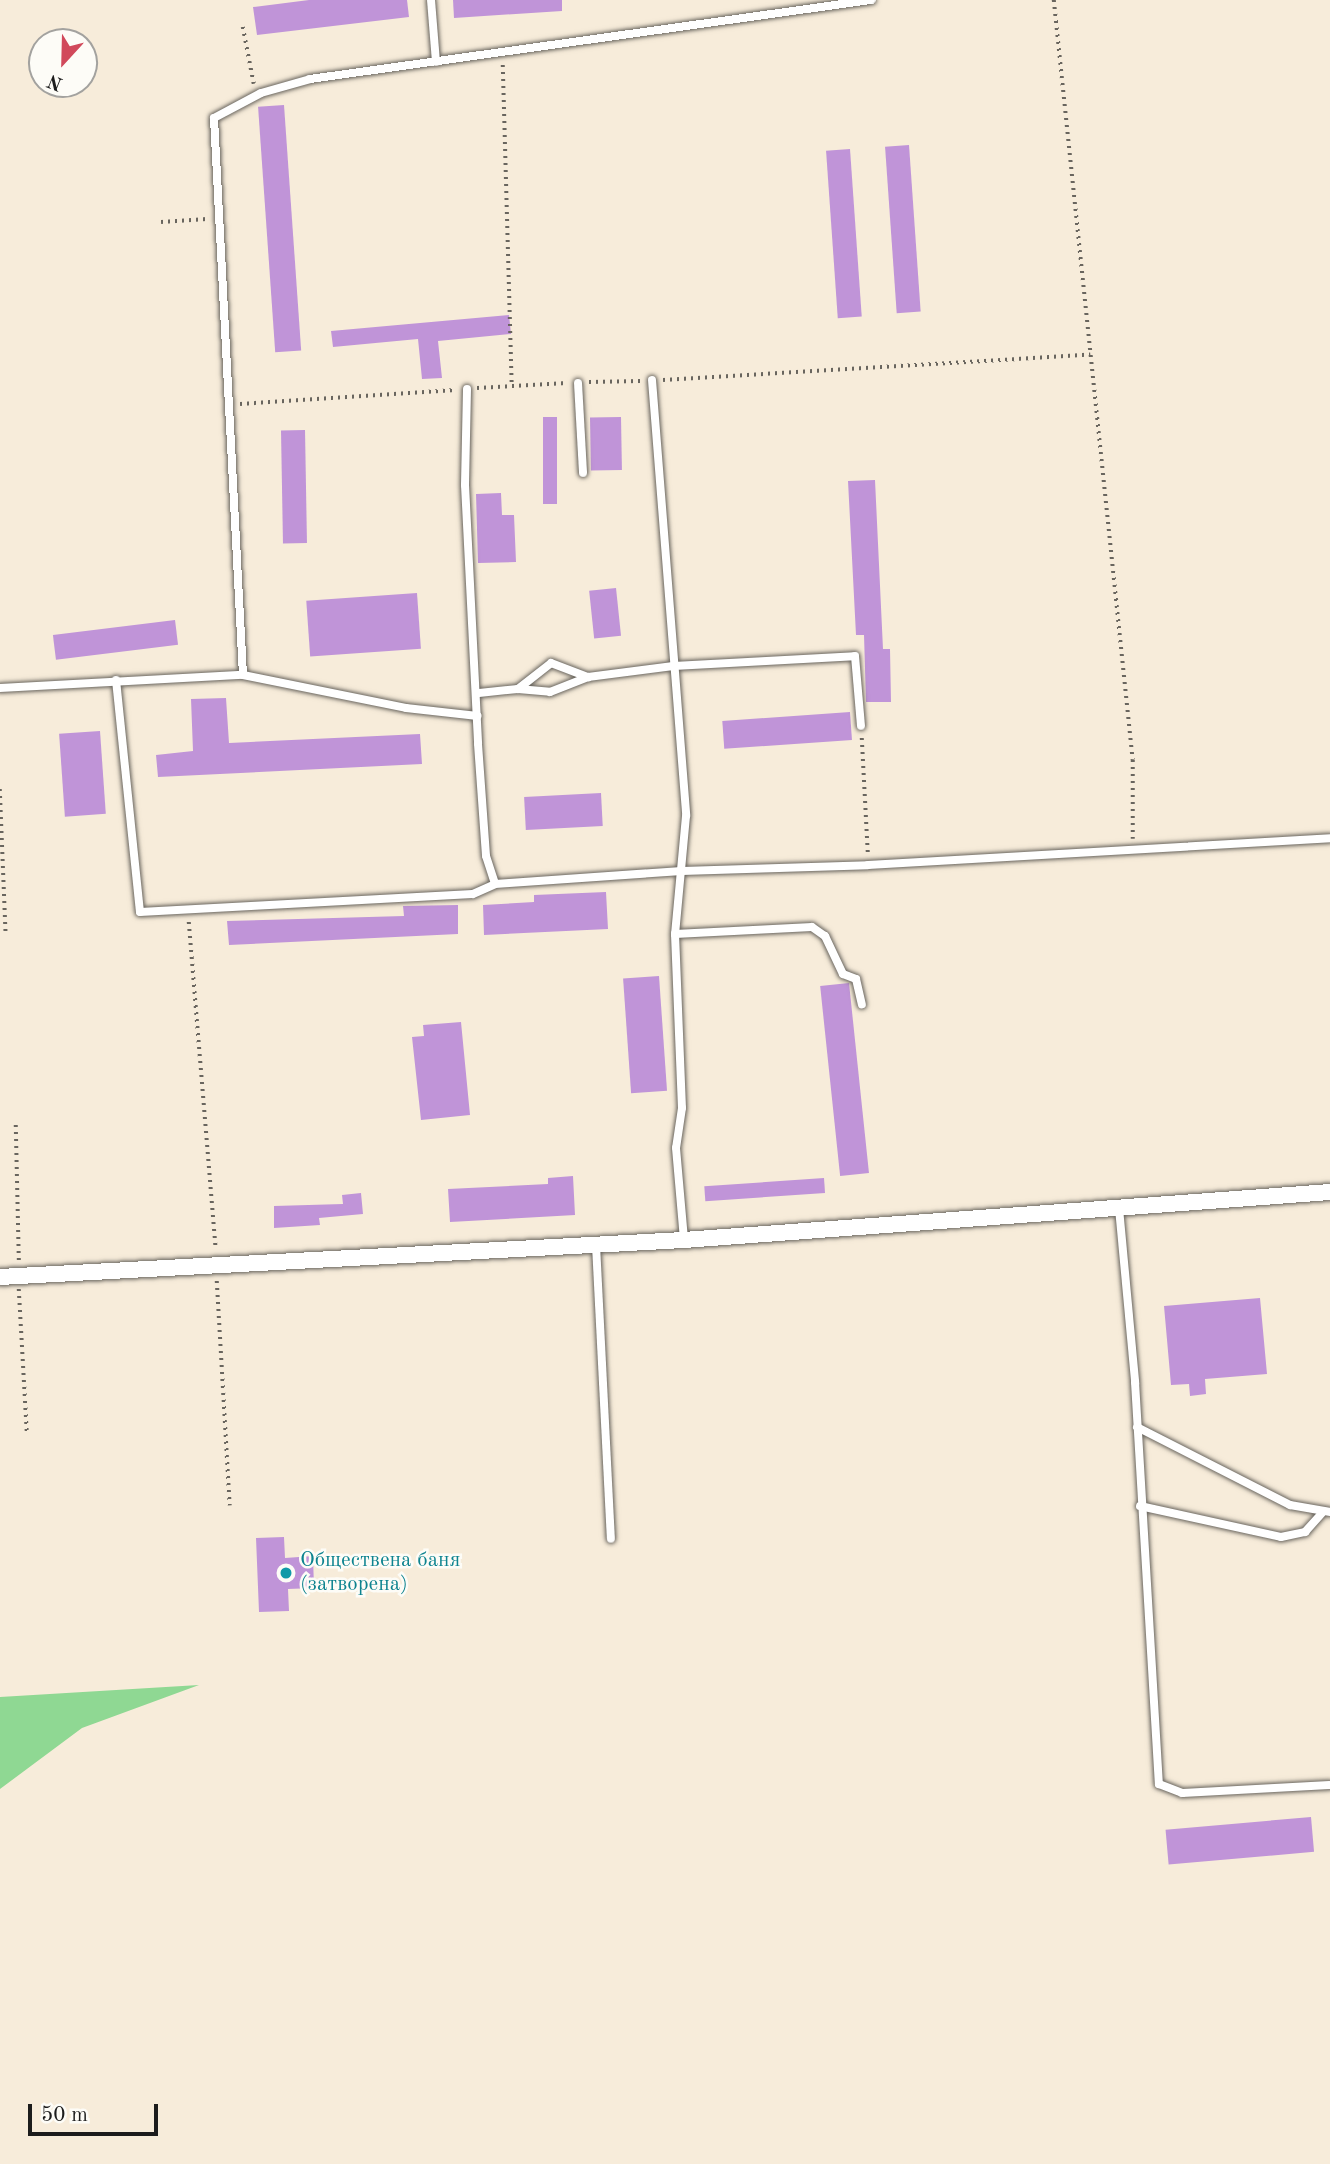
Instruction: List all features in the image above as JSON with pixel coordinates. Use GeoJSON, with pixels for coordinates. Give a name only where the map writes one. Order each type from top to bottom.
{"type":"FeatureCollection","features":[{"type":"Feature","properties":{"kind":"street"},"geometry":{"type":"LineString","coordinates":[[0,1277],[684,1240],[1330,1192]]}},
{"type":"Feature","properties":{"kind":"lane"},"geometry":{"type":"LineString","coordinates":[[431,0],[436,62]]}},
{"type":"Feature","properties":{"kind":"lane"},"geometry":{"type":"LineString","coordinates":[[243,675],[214,118],[257,94],[310,79],[503,54],[871,0]]}},
{"type":"Feature","properties":{"kind":"lane"},"geometry":{"type":"LineString","coordinates":[[652,380],[686,817],[676,934],[682,1108],[676,1148],[684,1240]]}},
{"type":"Feature","properties":{"kind":"lane"},"geometry":{"type":"LineString","coordinates":[[578,383],[583,473]]}},
{"type":"Feature","properties":{"kind":"lane"},"geometry":{"type":"LineString","coordinates":[[467,389],[465,485],[479,693],[478,716],[486,856],[495,884]]}},
{"type":"Feature","properties":{"kind":"lane"},"geometry":{"type":"LineString","coordinates":[[479,693],[518,689],[550,692],[588,677],[673,666],[855,656],[861,726]]}},
{"type":"Feature","properties":{"kind":"lane"},"geometry":{"type":"LineString","coordinates":[[518,689],[551,663],[588,677]]}},
{"type":"Feature","properties":{"kind":"lane"},"geometry":{"type":"LineString","coordinates":[[0,688],[243,675],[406,708],[478,716]]}},
{"type":"Feature","properties":{"kind":"lane"},"geometry":{"type":"LineString","coordinates":[[116,680],[140,912],[473,894],[495,884],[682,871],[868,866],[1330,838]]}},
{"type":"Feature","properties":{"kind":"lane"},"geometry":{"type":"LineString","coordinates":[[676,934],[812,927],[825,936],[842,974],[856,979],[862,1004]]}},
{"type":"Feature","properties":{"kind":"lane"},"geometry":{"type":"LineString","coordinates":[[1119,1208],[1137,1427],[1159,1784],[1182,1793],[1330,1785]]}},
{"type":"Feature","properties":{"kind":"lane"},"geometry":{"type":"LineString","coordinates":[[596,1245],[611,1539]]}},
{"type":"Feature","properties":{"kind":"lane"},"geometry":{"type":"LineString","coordinates":[[1137,1427],[1290,1505],[1326,1512]]}},
{"type":"Feature","properties":{"kind":"lane"},"geometry":{"type":"LineString","coordinates":[[1140,1506],[1281,1537],[1306,1532],[1326,1512]]}},
{"type":"Feature","properties":{"kind":"path"},"geometry":{"type":"LineString","coordinates":[[1054,0],[1133,760],[1133,848]]}},
{"type":"Feature","properties":{"kind":"path"},"geometry":{"type":"LineString","coordinates":[[243,27],[257,94]]}},
{"type":"Feature","properties":{"kind":"path"},"geometry":{"type":"LineString","coordinates":[[503,54],[512,384]]}},
{"type":"Feature","properties":{"kind":"path"},"geometry":{"type":"LineString","coordinates":[[161,222],[219,218]]}},
{"type":"Feature","properties":{"kind":"path"},"geometry":{"type":"LineString","coordinates":[[861,726],[868,866]]}},
{"type":"Feature","properties":{"kind":"path"},"geometry":{"type":"LineString","coordinates":[[0,789],[6,936]]}},
{"type":"Feature","properties":{"kind":"path"},"geometry":{"type":"LineString","coordinates":[[189,909],[216,1266],[230,1506]]}},
{"type":"Feature","properties":{"kind":"green space"},"geometry":{"type":"Polygon","coordinates":[[[199,1685],[82,1728],[0,1789],[0,1697],[199,1685]]]}},
{"type":"Feature","properties":{"kind":"building"},"geometry":{"type":"Polygon","coordinates":[[[309,0],[407,0],[409,17],[257,35],[253,7],[309,0]]]}},
{"type":"Feature","properties":{"kind":"building"},"geometry":{"type":"Polygon","coordinates":[[[453,0],[562,0],[562,11],[454,18],[453,0]]]}},
{"type":"Feature","properties":{"kind":"building"},"geometry":{"type":"Polygon","coordinates":[[[284,105],[301,350],[275,352],[258,107],[284,105]]]}},
{"type":"Feature","properties":{"kind":"building"},"geometry":{"type":"Polygon","coordinates":[[[909,145],[921,312],[897,313],[885,147],[909,145]]]}},
{"type":"Feature","properties":{"kind":"building"},"geometry":{"type":"Polygon","coordinates":[[[850,149],[862,317],[838,318],[826,151],[850,149]]]}},
{"type":"Feature","properties":{"kind":"building"},"geometry":{"type":"Polygon","coordinates":[[[509,315],[511,334],[438,341],[442,378],[422,379],[418,339],[333,347],[331,331],[509,315]]]}},
{"type":"Feature","properties":{"kind":"building"},"geometry":{"type":"Polygon","coordinates":[[[543,417],[557,417],[557,504],[543,504],[543,417]]]}},
{"type":"Feature","properties":{"kind":"building"},"geometry":{"type":"Polygon","coordinates":[[[621,417],[622,470],[591,471],[590,418],[621,417]]]}},
{"type":"Feature","properties":{"kind":"building"},"geometry":{"type":"Polygon","coordinates":[[[281,430],[305,430],[307,543],[283,543],[281,430]]]}},
{"type":"Feature","properties":{"kind":"building"},"geometry":{"type":"Polygon","coordinates":[[[875,480],[883,649],[890,649],[891,702],[866,702],[864,635],[856,635],[848,481],[875,480]]]}},
{"type":"Feature","properties":{"kind":"building"},"geometry":{"type":"Polygon","coordinates":[[[501,493],[502,515],[514,515],[516,562],[478,563],[476,494],[501,493]]]}},
{"type":"Feature","properties":{"kind":"building"},"geometry":{"type":"Polygon","coordinates":[[[616,588],[621,636],[594,639],[589,591],[616,588]]]}},
{"type":"Feature","properties":{"kind":"building"},"geometry":{"type":"Polygon","coordinates":[[[417,593],[421,649],[310,657],[306,601],[417,593]]]}},
{"type":"Feature","properties":{"kind":"building"},"geometry":{"type":"Polygon","coordinates":[[[175,620],[178,645],[56,660],[53,635],[175,620]]]}},
{"type":"Feature","properties":{"kind":"building"},"geometry":{"type":"Polygon","coordinates":[[[226,698],[229,743],[420,734],[422,764],[158,777],[156,755],[193,751],[191,699],[226,698]]]}},
{"type":"Feature","properties":{"kind":"building"},"geometry":{"type":"Polygon","coordinates":[[[850,712],[852,740],[724,749],[722,721],[850,712]]]}},
{"type":"Feature","properties":{"kind":"building"},"geometry":{"type":"Polygon","coordinates":[[[100,731],[106,814],[65,817],[59,734],[100,731]]]}},
{"type":"Feature","properties":{"kind":"building"},"geometry":{"type":"Polygon","coordinates":[[[601,793],[603,826],[526,830],[524,797],[601,793]]]}},
{"type":"Feature","properties":{"kind":"building"},"geometry":{"type":"Polygon","coordinates":[[[606,892],[608,929],[484,935],[483,905],[534,902],[534,895],[606,892]]]}},
{"type":"Feature","properties":{"kind":"building"},"geometry":{"type":"Polygon","coordinates":[[[458,905],[458,934],[229,945],[227,921],[404,916],[403,906],[458,905]]]}},
{"type":"Feature","properties":{"kind":"building"},"geometry":{"type":"Polygon","coordinates":[[[659,976],[667,1091],[631,1093],[623,979],[659,976]]]}},
{"type":"Feature","properties":{"kind":"building"},"geometry":{"type":"Polygon","coordinates":[[[849,983],[869,1173],[840,1176],[820,986],[849,983]]]}},
{"type":"Feature","properties":{"kind":"building"},"geometry":{"type":"Polygon","coordinates":[[[461,1022],[470,1115],[421,1120],[412,1037],[424,1036],[423,1025],[461,1022]]]}},
{"type":"Feature","properties":{"kind":"building"},"geometry":{"type":"Polygon","coordinates":[[[573,1176],[575,1215],[450,1222],[448,1189],[548,1184],[548,1178],[573,1176]]]}},
{"type":"Feature","properties":{"kind":"building"},"geometry":{"type":"Polygon","coordinates":[[[824,1178],[825,1193],[705,1201],[704,1186],[824,1178]]]}},
{"type":"Feature","properties":{"kind":"building"},"geometry":{"type":"Polygon","coordinates":[[[361,1193],[363,1214],[319,1218],[320,1225],[274,1228],[274,1206],[343,1204],[342,1195],[361,1193]]]}},
{"type":"Feature","properties":{"kind":"building"},"geometry":{"type":"Polygon","coordinates":[[[1260,1298],[1267,1374],[1205,1379],[1206,1394],[1190,1396],[1189,1384],[1171,1385],[1164,1306],[1260,1298]]]}},
{"type":"Feature","properties":{"kind":"building","name":"Обществена баня (затворена)"},"geometry":{"type":"Polygon","coordinates":[[[284,1537],[285,1558],[313,1556],[314,1588],[288,1589],[289,1611],[259,1612],[256,1538],[284,1537]]]}},
{"type":"Feature","properties":{"kind":"building"},"geometry":{"type":"Polygon","coordinates":[[[1311,1817],[1314,1852],[1169,1865],[1166,1830],[1311,1817]]]}},
{"type":"Feature","properties":{"kind":"place","name":"Обществена баня (затворена)"},"geometry":{"type":"Point","coordinates":[286,1573]}}]}
